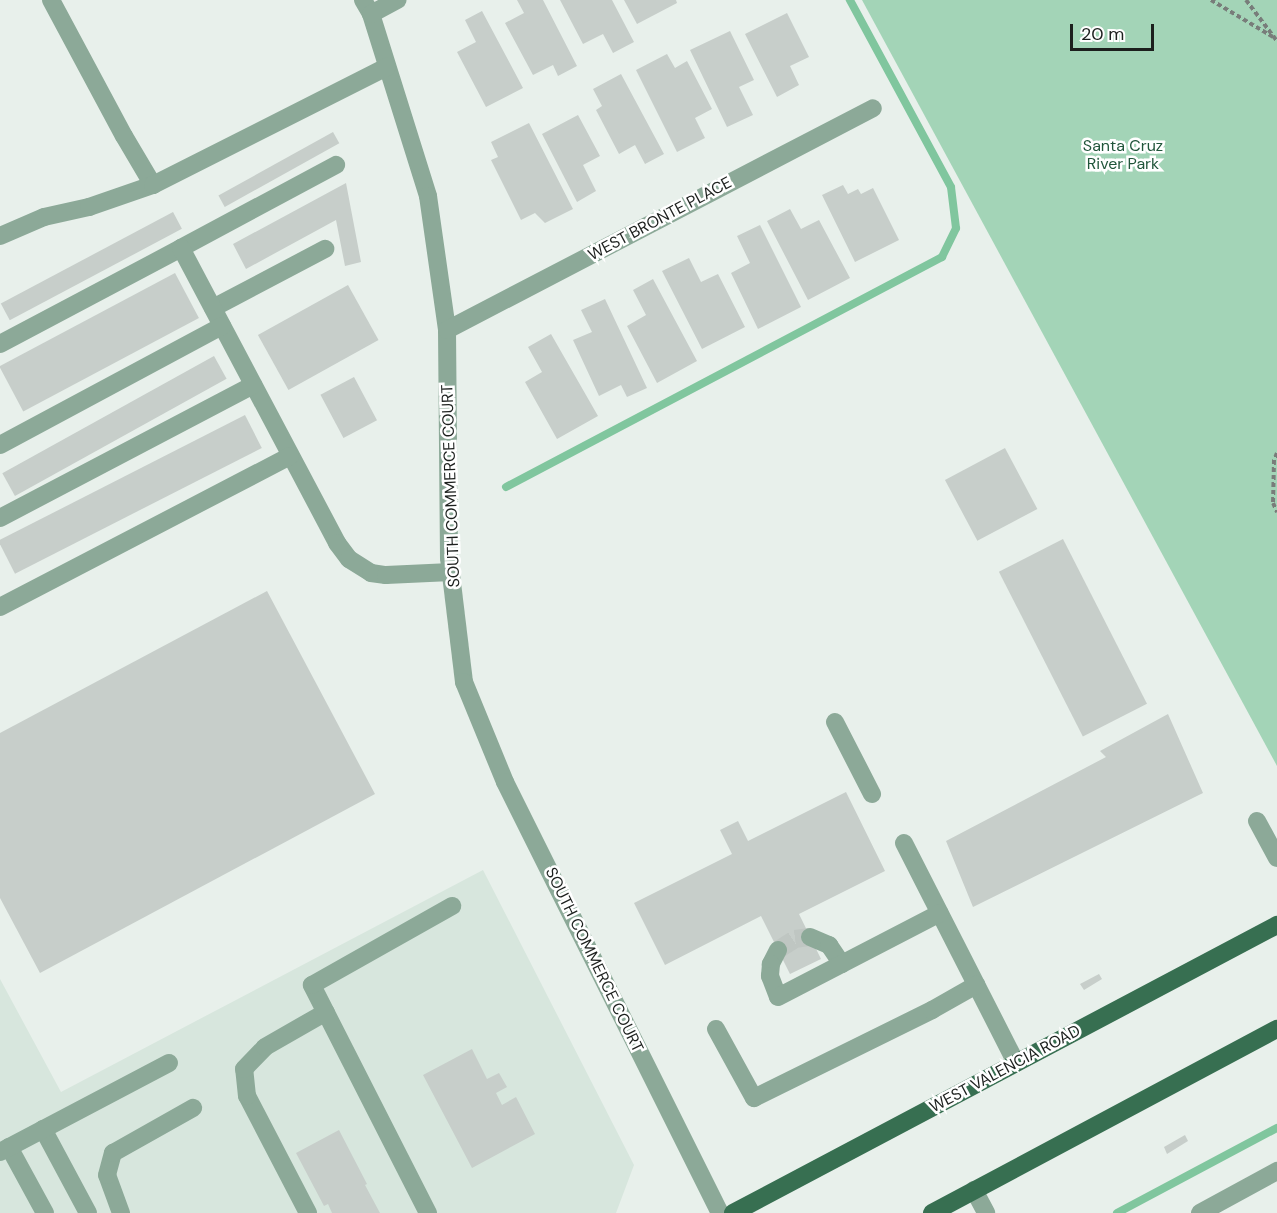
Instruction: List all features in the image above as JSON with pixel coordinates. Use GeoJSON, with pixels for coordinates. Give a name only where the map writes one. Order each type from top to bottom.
{"type":"FeatureCollection","features":[{"type":"Feature","properties":{"kind":"main road","name":"WEST VALENCIA ROAD"},"geometry":{"type":"LineString","coordinates":[[733,1213],[1277,926]]}},
{"type":"Feature","properties":{"kind":"main road"},"geometry":{"type":"LineString","coordinates":[[932,1213],[1277,1029]]}},
{"type":"Feature","properties":{"kind":"street"},"geometry":{"type":"LineString","coordinates":[[51,0],[153,185]]}},
{"type":"Feature","properties":{"kind":"street"},"geometry":{"type":"LineString","coordinates":[[367,7],[397,0]]}},
{"type":"Feature","properties":{"kind":"street","name":"SOUTH COMMERCE COURT"},"geometry":{"type":"LineString","coordinates":[[367,7],[428,196],[447,330],[451,572],[464,682],[505,782],[720,1213]]}},
{"type":"Feature","properties":{"kind":"street"},"geometry":{"type":"LineString","coordinates":[[0,236],[44,217],[89,207],[153,185],[387,67]]}},
{"type":"Feature","properties":{"kind":"street","name":"WEST BRONTE PLACE"},"geometry":{"type":"LineString","coordinates":[[447,330],[873,108]]}},
{"type":"Feature","properties":{"kind":"street"},"geometry":{"type":"LineString","coordinates":[[0,344],[336,165]]}},
{"type":"Feature","properties":{"kind":"street"},"geometry":{"type":"LineString","coordinates":[[181,248],[337,543],[350,560],[371,573],[386,575],[451,572]]}},
{"type":"Feature","properties":{"kind":"street"},"geometry":{"type":"LineString","coordinates":[[213,308],[325,249]]}},
{"type":"Feature","properties":{"kind":"street"},"geometry":{"type":"LineString","coordinates":[[0,445],[222,326]]}},
{"type":"Feature","properties":{"kind":"street"},"geometry":{"type":"LineString","coordinates":[[0,518],[253,385]]}},
{"type":"Feature","properties":{"kind":"street"},"geometry":{"type":"LineString","coordinates":[[0,607],[290,456]]}},
{"type":"Feature","properties":{"kind":"street"},"geometry":{"type":"LineString","coordinates":[[835,722],[872,794]]}},
{"type":"Feature","properties":{"kind":"street"},"geometry":{"type":"LineString","coordinates":[[1257,821],[1277,858]]}},
{"type":"Feature","properties":{"kind":"street"},"geometry":{"type":"LineString","coordinates":[[904,843],[1016,1063]]}},
{"type":"Feature","properties":{"kind":"street"},"geometry":{"type":"LineString","coordinates":[[428,1213],[312,985],[452,906]]}},
{"type":"Feature","properties":{"kind":"street"},"geometry":{"type":"LineString","coordinates":[[778,950],[771,964],[770,976],[778,997],[940,913]]}},
{"type":"Feature","properties":{"kind":"street"},"geometry":{"type":"LineString","coordinates":[[810,937],[829,945],[842,964]]}},
{"type":"Feature","properties":{"kind":"street"},"geometry":{"type":"LineString","coordinates":[[716,1029],[754,1098],[932,1010],[976,985]]}},
{"type":"Feature","properties":{"kind":"street"},"geometry":{"type":"LineString","coordinates":[[308,1213],[247,1096],[244,1069],[265,1047],[326,1012]]}},
{"type":"Feature","properties":{"kind":"street"},"geometry":{"type":"LineString","coordinates":[[45,1213],[5,1150],[169,1063]]}},
{"type":"Feature","properties":{"kind":"street"},"geometry":{"type":"LineString","coordinates":[[121,1213],[107,1175],[112,1153],[193,1108]]}},
{"type":"Feature","properties":{"kind":"street"},"geometry":{"type":"LineString","coordinates":[[43,1129],[88,1213]]}},
{"type":"Feature","properties":{"kind":"street"},"geometry":{"type":"LineString","coordinates":[[1200,1213],[1277,1171]]}},
{"type":"Feature","properties":{"kind":"street"},"geometry":{"type":"LineString","coordinates":[[974,1190],[986,1213]]}},
{"type":"Feature","properties":{"kind":"path"},"geometry":{"type":"LineString","coordinates":[[1211,0],[1273,37]]}},
{"type":"Feature","properties":{"kind":"path"},"geometry":{"type":"LineString","coordinates":[[1246,0],[1277,41]]}},
{"type":"Feature","properties":{"kind":"path"},"geometry":{"type":"LineString","coordinates":[[1277,453],[1274,460],[1273,503],[1277,512]]}},
{"type":"Feature","properties":{"kind":"shaded area"},"geometry":{"type":"Polygon","coordinates":[[[483,870],[634,1165],[616,1213],[0,1213],[0,979],[61,1092],[483,870]]]}},
{"type":"Feature","properties":{"kind":"green space","name":"Santa Cruz River Park"},"geometry":{"type":"Polygon","coordinates":[[[862,0],[1277,0],[1277,766],[862,0]]]}},
{"type":"Feature","properties":{"kind":"building"},"geometry":{"type":"Polygon","coordinates":[[[517,0],[543,0],[577,66],[558,76],[553,65],[533,75],[505,23],[524,13],[517,0]]]}},
{"type":"Feature","properties":{"kind":"building"},"geometry":{"type":"Polygon","coordinates":[[[560,0],[612,0],[634,42],[613,53],[603,34],[583,44],[560,0]]]}},
{"type":"Feature","properties":{"kind":"building"},"geometry":{"type":"Polygon","coordinates":[[[624,0],[676,0],[677,3],[637,24],[624,0]]]}},
{"type":"Feature","properties":{"kind":"building"},"geometry":{"type":"Polygon","coordinates":[[[482,11],[523,88],[486,107],[457,52],[476,42],[465,20],[482,11]]]}},
{"type":"Feature","properties":{"kind":"building"},"geometry":{"type":"Polygon","coordinates":[[[787,13],[809,57],[790,66],[799,85],[777,97],[745,34],[787,13]]]}},
{"type":"Feature","properties":{"kind":"building"},"geometry":{"type":"Polygon","coordinates":[[[730,31],[754,80],[739,87],[753,115],[727,127],[690,50],[730,31]]]}},
{"type":"Feature","properties":{"kind":"building"},"geometry":{"type":"Polygon","coordinates":[[[667,54],[675,68],[687,61],[712,109],[695,118],[705,138],[677,152],[636,70],[667,54]]]}},
{"type":"Feature","properties":{"kind":"building"},"geometry":{"type":"Polygon","coordinates":[[[621,74],[664,154],[645,164],[635,145],[619,154],[596,110],[602,106],[593,89],[621,74]]]}},
{"type":"Feature","properties":{"kind":"building"},"geometry":{"type":"Polygon","coordinates":[[[578,115],[600,156],[583,165],[596,191],[577,202],[542,134],[578,115]]]}},
{"type":"Feature","properties":{"kind":"building"},"geometry":{"type":"Polygon","coordinates":[[[529,123],[573,209],[545,223],[535,213],[521,220],[491,160],[498,157],[491,142],[529,123]]]}},
{"type":"Feature","properties":{"kind":"building"},"geometry":{"type":"Polygon","coordinates":[[[333,132],[339,143],[225,207],[218,196],[333,132]]]}},
{"type":"Feature","properties":{"kind":"building"},"geometry":{"type":"Polygon","coordinates":[[[346,183],[361,262],[345,266],[336,220],[246,269],[233,244],[346,183]]]}},
{"type":"Feature","properties":{"kind":"building"},"geometry":{"type":"Polygon","coordinates":[[[843,185],[848,194],[858,189],[861,194],[873,188],[899,240],[855,262],[822,195],[843,185]]]}},
{"type":"Feature","properties":{"kind":"building"},"geometry":{"type":"Polygon","coordinates":[[[790,209],[801,229],[819,220],[850,278],[808,300],[767,221],[790,209]]]}},
{"type":"Feature","properties":{"kind":"building"},"geometry":{"type":"Polygon","coordinates":[[[173,212],[182,229],[10,320],[1,304],[173,212]]]}},
{"type":"Feature","properties":{"kind":"building"},"geometry":{"type":"Polygon","coordinates":[[[760,225],[801,307],[758,329],[731,273],[750,263],[737,236],[760,225]]]}},
{"type":"Feature","properties":{"kind":"building"},"geometry":{"type":"Polygon","coordinates":[[[689,258],[701,282],[718,274],[745,327],[702,349],[662,271],[689,258]]]}},
{"type":"Feature","properties":{"kind":"building"},"geometry":{"type":"Polygon","coordinates":[[[175,273],[199,318],[23,411],[0,366],[175,273]]]}},
{"type":"Feature","properties":{"kind":"building"},"geometry":{"type":"Polygon","coordinates":[[[653,279],[697,361],[657,383],[627,326],[646,315],[633,290],[653,279]]]}},
{"type":"Feature","properties":{"kind":"building"},"geometry":{"type":"Polygon","coordinates":[[[348,285],[379,340],[288,390],[258,335],[348,285]]]}},
{"type":"Feature","properties":{"kind":"building"},"geometry":{"type":"Polygon","coordinates":[[[605,299],[647,388],[627,397],[621,385],[599,396],[573,340],[592,332],[581,310],[605,299]]]}},
{"type":"Feature","properties":{"kind":"building"},"geometry":{"type":"Polygon","coordinates":[[[551,334],[598,416],[557,439],[525,382],[542,372],[528,347],[551,334]]]}},
{"type":"Feature","properties":{"kind":"building"},"geometry":{"type":"Polygon","coordinates":[[[214,356],[227,379],[15,496],[2,473],[214,356]]]}},
{"type":"Feature","properties":{"kind":"building"},"geometry":{"type":"Polygon","coordinates":[[[354,377],[377,420],[343,438],[320,395],[354,377]]]}},
{"type":"Feature","properties":{"kind":"building"},"geometry":{"type":"Polygon","coordinates":[[[245,415],[262,448],[15,574],[0,544],[0,540],[245,415]]]}},
{"type":"Feature","properties":{"kind":"building"},"geometry":{"type":"Polygon","coordinates":[[[1005,448],[1037,509],[977,541],[945,480],[1005,448]]]}},
{"type":"Feature","properties":{"kind":"building"},"geometry":{"type":"Polygon","coordinates":[[[1063,539],[1147,704],[1083,737],[999,572],[1063,539]]]}},
{"type":"Feature","properties":{"kind":"building"},"geometry":{"type":"Polygon","coordinates":[[[267,591],[375,794],[40,973],[0,898],[0,733],[267,591]]]}},
{"type":"Feature","properties":{"kind":"building"},"geometry":{"type":"Polygon","coordinates":[[[1168,714],[1203,793],[973,907],[946,841],[1106,757],[1100,751],[1168,714]]]}},
{"type":"Feature","properties":{"kind":"building"},"geometry":{"type":"Polygon","coordinates":[[[846,792],[885,871],[799,914],[821,959],[790,974],[761,916],[665,965],[634,903],[732,854],[720,830],[738,821],[748,841],[846,792]]]}},
{"type":"Feature","properties":{"kind":"building"},"geometry":{"type":"Polygon","coordinates":[[[1099,974],[1102,979],[1084,990],[1080,984],[1099,974]]]}},
{"type":"Feature","properties":{"kind":"building"},"geometry":{"type":"Polygon","coordinates":[[[472,1049],[487,1079],[499,1073],[507,1087],[496,1093],[502,1105],[516,1097],[535,1134],[472,1168],[423,1075],[472,1049]]]}},
{"type":"Feature","properties":{"kind":"building"},"geometry":{"type":"Polygon","coordinates":[[[339,1130],[380,1213],[332,1213],[328,1204],[324,1206],[296,1153],[339,1130]]]}},
{"type":"Feature","properties":{"kind":"building"},"geometry":{"type":"Polygon","coordinates":[[[1185,1135],[1188,1141],[1167,1154],[1164,1147],[1185,1135]]]}},
{"type":"Feature","properties":{"kind":"waterway"},"geometry":{"type":"LineString","coordinates":[[506,487],[942,257],[956,228],[951,187],[850,0]]}},
{"type":"Feature","properties":{"kind":"waterway"},"geometry":{"type":"LineString","coordinates":[[1117,1213],[1277,1128]]}},
{"type":"Feature","properties":{"kind":"tunnel"},"geometry":{"type":"LineString","coordinates":[[778,950],[795,939],[810,937]]}}]}
